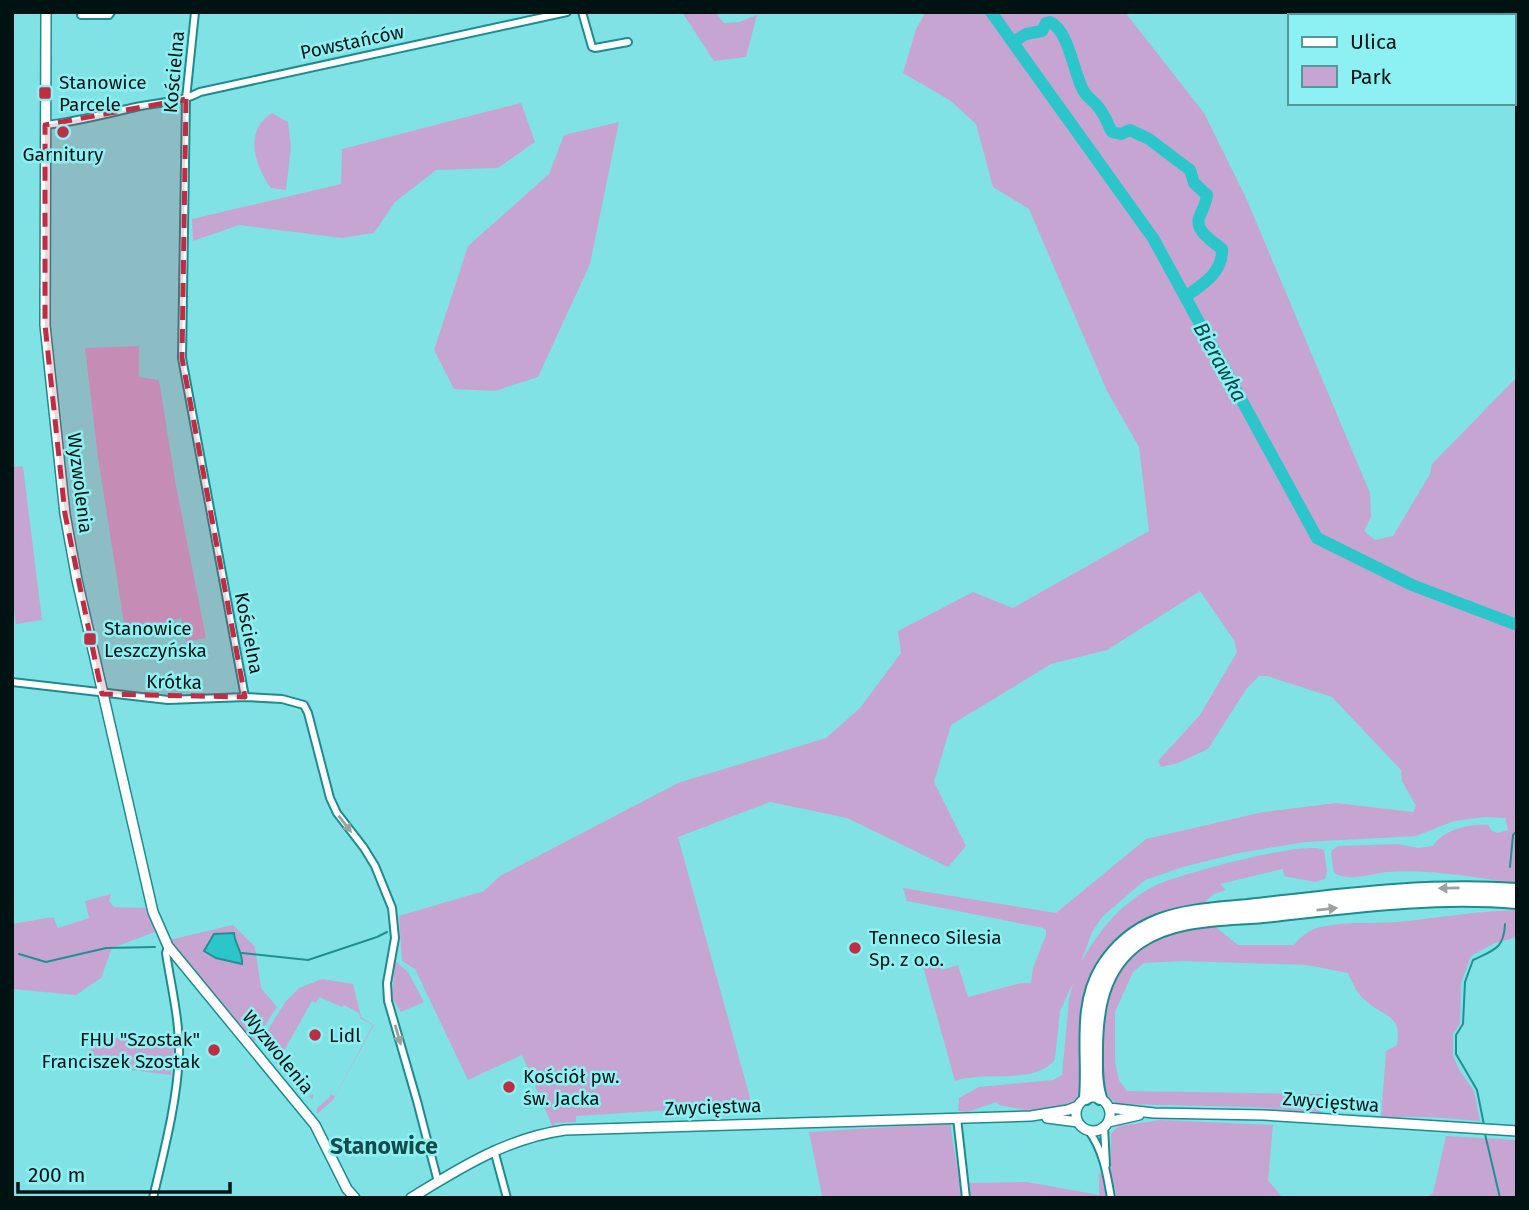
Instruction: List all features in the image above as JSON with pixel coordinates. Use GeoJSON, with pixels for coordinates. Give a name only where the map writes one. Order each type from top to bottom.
{"type":"FeatureCollection","features":[{"type":"Feature","properties":{"kind":"highway"},"geometry":{"type":"LineString","coordinates":[[1093,1103],[1086,1028],[1091,993],[1111,956],[1124,942],[1145,927],[1161,920],[1198,912],[1407,888],[1517,890]]}},
{"type":"Feature","properties":{"kind":"highway"},"geometry":{"type":"LineString","coordinates":[[1093,1103],[1099,1001],[1116,964],[1137,943],[1150,935],[1191,923],[1384,903],[1441,899],[1517,902]]}},
{"type":"Feature","properties":{"kind":"main road","name":"Wyzwolenia"},"geometry":{"type":"LineString","coordinates":[[46,12],[45,325],[65,514],[102,694],[153,912],[168,946],[315,1125],[348,1193],[355,1198]]}},
{"type":"Feature","properties":{"kind":"main road","name":"Zwycięstwa"},"geometry":{"type":"LineString","coordinates":[[1031,1116],[1093,1103],[1154,1113],[1264,1115],[1517,1131]]}},
{"type":"Feature","properties":{"kind":"main road"},"geometry":{"type":"LineString","coordinates":[[1088,1130],[1078,1122],[1076,1113],[1093,1103],[1106,1124]]}},
{"type":"Feature","properties":{"kind":"main road","name":"Zwycięstwa"},"geometry":{"type":"LineString","coordinates":[[1088,1130],[1098,1130],[1106,1124],[1154,1113]]}},
{"type":"Feature","properties":{"kind":"main road","name":"Zwycięstwa"},"geometry":{"type":"LineString","coordinates":[[411,1198],[494,1150],[537,1135],[576,1129],[1031,1116],[1078,1122]]}},
{"type":"Feature","properties":{"kind":"street"},"geometry":{"type":"LineString","coordinates":[[81,15],[109,15],[111,12]]}},
{"type":"Feature","properties":{"kind":"street","name":"Kościelna"},"geometry":{"type":"LineString","coordinates":[[195,12],[186,99],[183,358],[245,697],[294,701],[304,705],[337,813],[375,866],[392,908],[395,938],[387,983],[388,1001],[438,1182]]}},
{"type":"Feature","properties":{"kind":"street"},"geometry":{"type":"LineString","coordinates":[[525,12],[527,20]]}},
{"type":"Feature","properties":{"kind":"street","name":"Powstańców"},"geometry":{"type":"LineString","coordinates":[[45,125],[75,122],[143,105],[186,99],[200,92],[567,12]]}},
{"type":"Feature","properties":{"kind":"street"},"geometry":{"type":"LineString","coordinates":[[582,12],[592,47],[628,43]]}},
{"type":"Feature","properties":{"kind":"street","name":"Krótka"},"geometry":{"type":"LineString","coordinates":[[12,682],[168,700],[245,697]]}},
{"type":"Feature","properties":{"kind":"street","name":"Wyzwolenia"},"geometry":{"type":"LineString","coordinates":[[153,1198],[174,1099],[179,1052],[177,1020],[166,953],[168,946]]}},
{"type":"Feature","properties":{"kind":"street"},"geometry":{"type":"LineString","coordinates":[[957,1118],[966,1198]]}},
{"type":"Feature","properties":{"kind":"street"},"geometry":{"type":"LineString","coordinates":[[1106,1124],[1106,1170]]}},
{"type":"Feature","properties":{"kind":"street"},"geometry":{"type":"LineString","coordinates":[[1088,1130],[1095,1140],[1106,1170],[1111,1198]]}},
{"type":"Feature","properties":{"kind":"street"},"geometry":{"type":"LineString","coordinates":[[494,1150],[507,1198]]}},
{"type":"Feature","properties":{"kind":"highlighted area"},"geometry":{"type":"Polygon","coordinates":[[[186,99],[182,358],[245,697],[102,694],[65,514],[45,325],[45,125],[186,99]]]}},
{"type":"Feature","properties":{"kind":"green space"},"geometry":{"type":"Polygon","coordinates":[[[682,12],[715,12],[724,23],[739,22],[757,15],[746,57],[714,61],[682,12]]]}},
{"type":"Feature","properties":{"kind":"green space"},"geometry":{"type":"Polygon","coordinates":[[[926,12],[1125,12],[1204,113],[1247,200],[1370,493],[1371,517],[1364,531],[1375,540],[1393,536],[1430,474],[1432,464],[1517,377],[1517,884],[1419,872],[1387,872],[1353,877],[1334,873],[1331,855],[1332,850],[1338,846],[1398,844],[1418,848],[1433,846],[1450,832],[1474,825],[1488,825],[1492,831],[1498,833],[1508,830],[1505,818],[1485,817],[1454,821],[1416,836],[1305,842],[1239,853],[1145,880],[1103,916],[1092,932],[1081,962],[1098,935],[1119,911],[1145,891],[1167,881],[1213,867],[1293,849],[1324,850],[1327,871],[1325,879],[1315,882],[1284,876],[1283,869],[1220,884],[1226,890],[1214,894],[1198,908],[1124,936],[1081,1095],[1072,1106],[1025,1110],[999,1105],[997,1102],[967,1112],[958,1111],[959,1098],[979,1087],[1053,1080],[1062,1075],[1073,983],[1060,1011],[1055,1059],[1046,1067],[1023,1075],[955,1081],[922,963],[933,959],[934,962],[940,961],[942,970],[958,965],[968,997],[1021,983],[1031,983],[1033,968],[1046,930],[907,901],[903,888],[1056,913],[1146,839],[1263,812],[1336,803],[1413,812],[1416,806],[1402,781],[1401,770],[1332,697],[1267,676],[1259,676],[1247,688],[1208,749],[1178,763],[1161,767],[1158,761],[1200,715],[1237,652],[1234,640],[1200,591],[1107,650],[1051,664],[951,725],[934,782],[966,846],[948,867],[847,818],[770,802],[678,837],[752,1105],[576,1116],[576,1122],[555,1123],[553,1128],[522,1055],[468,1080],[415,969],[402,961],[399,916],[484,891],[500,876],[678,783],[826,738],[860,708],[901,653],[898,631],[973,592],[1013,608],[1149,531],[1139,447],[1107,391],[1029,209],[993,187],[976,124],[951,101],[903,73],[916,29],[926,12]]]}},
{"type":"Feature","properties":{"kind":"green space"},"geometry":{"type":"Polygon","coordinates":[[[521,103],[535,142],[498,168],[436,170],[395,202],[374,233],[342,238],[239,225],[193,241],[192,219],[341,184],[342,149],[521,103]]]}},
{"type":"Feature","properties":{"kind":"green space"},"geometry":{"type":"Polygon","coordinates":[[[272,113],[288,122],[291,147],[286,190],[271,188],[256,159],[255,138],[258,129],[263,120],[272,113]]]}},
{"type":"Feature","properties":{"kind":"green space"},"geometry":{"type":"Polygon","coordinates":[[[619,122],[590,264],[538,377],[495,391],[454,389],[434,350],[468,246],[549,174],[564,135],[619,122]]]}},
{"type":"Feature","properties":{"kind":"green space"},"geometry":{"type":"Polygon","coordinates":[[[139,346],[139,377],[159,380],[176,486],[206,638],[186,642],[181,618],[126,636],[98,458],[85,348],[139,346]]]}},
{"type":"Feature","properties":{"kind":"green space"},"geometry":{"type":"Polygon","coordinates":[[[23,466],[42,620],[16,624],[12,593],[12,467],[23,466]]]}},
{"type":"Feature","properties":{"kind":"green space"},"geometry":{"type":"Polygon","coordinates":[[[111,894],[109,901],[114,907],[146,908],[155,932],[112,948],[101,978],[76,995],[12,989],[12,924],[53,917],[58,928],[89,918],[85,901],[111,894]]]}},
{"type":"Feature","properties":{"kind":"green space"},"geometry":{"type":"Polygon","coordinates":[[[1517,910],[1517,930],[1514,938],[1495,943],[1471,956],[1461,983],[1460,1024],[1453,1034],[1453,1056],[1474,1091],[1480,1121],[1381,1117],[1386,1051],[1397,1045],[1397,1028],[1391,1018],[1364,999],[1348,973],[1307,965],[1182,961],[1144,963],[1133,972],[1115,1012],[1115,1062],[1119,1080],[1127,1091],[1321,1094],[1321,1113],[1253,1107],[1117,1104],[1103,1092],[1103,1023],[1106,1002],[1113,983],[1123,965],[1139,949],[1172,930],[1184,926],[1212,924],[1238,945],[1294,945],[1309,931],[1330,925],[1397,922],[1517,910]]]}},
{"type":"Feature","properties":{"kind":"green space"},"geometry":{"type":"Polygon","coordinates":[[[233,925],[255,947],[261,988],[277,1007],[254,1042],[169,940],[233,925]]]}},
{"type":"Feature","properties":{"kind":"green space"},"geometry":{"type":"Polygon","coordinates":[[[395,961],[408,972],[424,1002],[401,1012],[392,998],[395,961]]]}},
{"type":"Feature","properties":{"kind":"green space"},"geometry":{"type":"Polygon","coordinates":[[[322,979],[353,984],[361,1017],[374,1025],[333,1100],[317,1114],[317,1108],[330,1094],[335,1096],[373,1025],[360,1018],[359,1013],[344,1005],[342,1007],[319,997],[316,1003],[312,1001],[281,1056],[288,1061],[286,1065],[299,1072],[294,1079],[303,1090],[307,1087],[307,1096],[299,1092],[274,1061],[273,1049],[264,1036],[286,1001],[299,988],[322,979]]]}},
{"type":"Feature","properties":{"kind":"green space"},"geometry":{"type":"Polygon","coordinates":[[[91,1037],[175,1040],[171,1075],[90,1065],[91,1037]]]}},
{"type":"Feature","properties":{"kind":"green space"},"geometry":{"type":"Polygon","coordinates":[[[1161,1120],[1273,1125],[1268,1180],[1283,1198],[1117,1198],[1111,1172],[1111,1133],[1119,1126],[1161,1120]]]}},
{"type":"Feature","properties":{"kind":"green space"},"geometry":{"type":"Polygon","coordinates":[[[950,1123],[962,1198],[822,1196],[809,1132],[950,1123]]]}},
{"type":"Feature","properties":{"kind":"green space"},"geometry":{"type":"Polygon","coordinates":[[[1446,1136],[1517,1140],[1517,1198],[1425,1198],[1433,1193],[1446,1136]]]}},
{"type":"Feature","properties":{"kind":"green space"},"geometry":{"type":"Polygon","coordinates":[[[1099,1173],[1105,1175],[1109,1198],[971,1198],[969,1183],[1027,1182],[1099,1195],[1099,1173]]]}},
{"type":"Feature","properties":{"kind":"water"},"geometry":{"type":"Polygon","coordinates":[[[234,933],[242,964],[216,958],[204,951],[214,934],[234,933]]]}},
{"type":"Feature","properties":{"kind":"waterway","name":"Bierawka"},"geometry":{"type":"LineString","coordinates":[[991,12],[1153,238],[1317,538],[1412,585],[1517,625]]}},
{"type":"Feature","properties":{"kind":"waterway"},"geometry":{"type":"LineString","coordinates":[[1013,42],[1026,34],[1042,31],[1046,23],[1050,22],[1056,26],[1066,41],[1084,91],[1097,105],[1112,132],[1121,134],[1130,130],[1149,139],[1190,170],[1194,183],[1207,195],[1198,223],[1206,236],[1222,249],[1221,257],[1210,278],[1185,297]]}},
{"type":"Feature","properties":{"kind":"waterway"},"geometry":{"type":"LineString","coordinates":[[1510,867],[1513,835],[1517,831]]}},
{"type":"Feature","properties":{"kind":"waterway"},"geometry":{"type":"LineString","coordinates":[[1484,1125],[1477,1090],[1456,1054],[1456,1035],[1463,1024],[1465,982],[1473,960],[1500,944],[1505,924]]}},
{"type":"Feature","properties":{"kind":"waterway"},"geometry":{"type":"LineString","coordinates":[[242,953],[308,960],[387,932]]}},
{"type":"Feature","properties":{"kind":"waterway"},"geometry":{"type":"LineString","coordinates":[[19,954],[46,962],[106,948],[155,947]]}},
{"type":"Feature","properties":{"kind":"waterway"},"geometry":{"type":"LineString","coordinates":[[1485,1134],[1500,1198]]}},
{"type":"Feature","properties":{"kind":"place","name":"Stanowice Parcele"},"geometry":{"type":"Point","coordinates":[45,93]}},
{"type":"Feature","properties":{"kind":"place","name":"Garnitury"},"geometry":{"type":"Point","coordinates":[63,132]}},
{"type":"Feature","properties":{"kind":"place","name":"Stanowice Leszczyńska"},"geometry":{"type":"Point","coordinates":[90,639]}},
{"type":"Feature","properties":{"kind":"place","name":"Tenneco Silesia Sp. z o.o."},"geometry":{"type":"Point","coordinates":[855,948]}},
{"type":"Feature","properties":{"kind":"place","name":"Lidl"},"geometry":{"type":"Point","coordinates":[315,1035]}},
{"type":"Feature","properties":{"kind":"place","name":"FHU \"Szostak\" Franciszek Szostak"},"geometry":{"type":"Point","coordinates":[214,1050]}},
{"type":"Feature","properties":{"kind":"place","name":"Kościół pw. św. Jacka"},"geometry":{"type":"Point","coordinates":[509,1087]}},
{"type":"Feature","properties":{"kind":"district","name":"Stanowice"},"geometry":{"type":"Point","coordinates":[384,1146]}}]}
